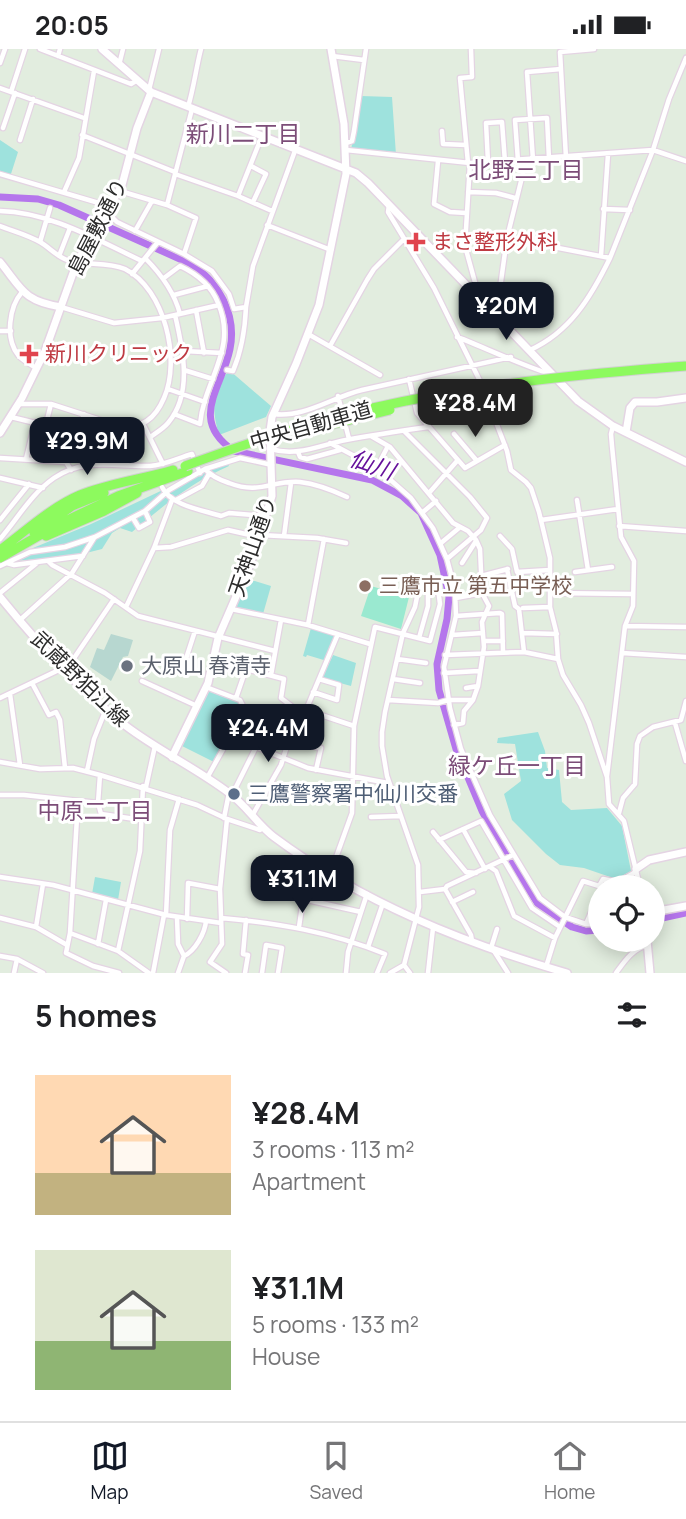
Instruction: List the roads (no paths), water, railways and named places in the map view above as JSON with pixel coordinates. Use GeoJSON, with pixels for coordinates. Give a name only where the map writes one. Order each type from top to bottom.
{"type":"FeatureCollection","features":[{"type":"Feature","properties":{"kind":"highway","name":"中央自動車道"},"geometry":{"type":"LineString","coordinates":[[170,477],[186,468],[281,432],[407,400],[529,381],[686,366]]}},
{"type":"Feature","properties":{"kind":"highway","name":"中央自動車道"},"geometry":{"type":"LineString","coordinates":[[0,550],[48,513],[81,495],[186,468],[308,431],[404,407],[476,394],[576,381],[686,372]]}},
{"type":"Feature","properties":{"kind":"highway"},"geometry":{"type":"LineString","coordinates":[[3,561],[45,524],[72,506],[104,492],[170,477]]}},
{"type":"Feature","properties":{"kind":"highway"},"geometry":{"type":"LineString","coordinates":[[12,551],[104,511],[170,477]]}},
{"type":"Feature","properties":{"kind":"main road"},"geometry":{"type":"LineString","coordinates":[[102,49],[150,92],[346,168],[368,183],[578,401],[613,426],[686,462]]}},
{"type":"Feature","properties":{"kind":"main road","name":"天神山通り"},"geometry":{"type":"LineString","coordinates":[[172,757],[206,687],[218,638],[266,516],[274,486],[270,427],[273,413],[319,305],[346,168],[346,147],[331,53]]}},
{"type":"Feature","properties":{"kind":"main road","name":"島屋敷通り"},"geometry":{"type":"LineString","coordinates":[[0,432],[19,404],[37,369],[77,262],[119,191],[150,92]]}},
{"type":"Feature","properties":{"kind":"main road"},"geometry":{"type":"LineString","coordinates":[[0,263],[22,292],[30,298],[61,307]]}},
{"type":"Feature","properties":{"kind":"main road"},"geometry":{"type":"LineString","coordinates":[[626,432],[630,408],[635,402],[686,398]]}},
{"type":"Feature","properties":{"kind":"main road","name":"武蔵野狛江線"},"geometry":{"type":"LineString","coordinates":[[0,595],[65,669],[107,709],[155,746],[230,794],[262,827],[330,874],[433,928],[567,973]]}},
{"type":"Feature","properties":{"kind":"main road"},"geometry":{"type":"LineString","coordinates":[[636,869],[649,860],[686,852]]}},
{"type":"Feature","properties":{"kind":"main road"},"geometry":{"type":"LineString","coordinates":[[665,910],[686,906]]}},
{"type":"Feature","properties":{"kind":"main road"},"geometry":{"type":"LineString","coordinates":[[648,952],[650,973]]}},
{"type":"Feature","properties":{"kind":"street"},"geometry":{"type":"LineString","coordinates":[[0,63],[5,49]]}},
{"type":"Feature","properties":{"kind":"street"},"geometry":{"type":"LineString","coordinates":[[3,128],[26,49]]}},
{"type":"Feature","properties":{"kind":"street"},"geometry":{"type":"LineString","coordinates":[[40,49],[131,84],[136,81]]}},
{"type":"Feature","properties":{"kind":"street"},"geometry":{"type":"LineString","coordinates":[[58,56],[60,49]]}},
{"type":"Feature","properties":{"kind":"street"},"geometry":{"type":"LineString","coordinates":[[119,65],[123,49]]}},
{"type":"Feature","properties":{"kind":"street","name":"島屋敷通り"},"geometry":{"type":"LineString","coordinates":[[150,92],[159,49]]}},
{"type":"Feature","properties":{"kind":"street"},"geometry":{"type":"LineString","coordinates":[[167,205],[197,80],[201,49]]}},
{"type":"Feature","properties":{"kind":"street"},"geometry":{"type":"LineString","coordinates":[[346,147],[352,141],[366,49]]}},
{"type":"Feature","properties":{"kind":"street"},"geometry":{"type":"LineString","coordinates":[[471,49],[472,77],[460,78],[469,163],[465,246],[476,286],[474,295]]}},
{"type":"Feature","properties":{"kind":"street"},"geometry":{"type":"LineString","coordinates":[[566,158],[560,52],[594,49]]}},
{"type":"Feature","properties":{"kind":"street"},"geometry":{"type":"LineString","coordinates":[[331,53],[364,60]]}},
{"type":"Feature","properties":{"kind":"street"},"geometry":{"type":"LineString","coordinates":[[529,351],[554,338],[576,316],[610,258],[686,58]]}},
{"type":"Feature","properties":{"kind":"street"},"geometry":{"type":"LineString","coordinates":[[533,160],[527,72],[561,69]]}},
{"type":"Feature","properties":{"kind":"street"},"geometry":{"type":"LineString","coordinates":[[64,192],[79,158],[94,71]]}},
{"type":"Feature","properties":{"kind":"street"},"geometry":{"type":"LineString","coordinates":[[0,88],[84,118]]}},
{"type":"Feature","properties":{"kind":"street"},"geometry":{"type":"LineString","coordinates":[[20,140],[33,99]]}},
{"type":"Feature","properties":{"kind":"street"},"geometry":{"type":"LineString","coordinates":[[518,161],[515,120],[530,119],[547,118],[549,159]]}},
{"type":"Feature","properties":{"kind":"street"},"geometry":{"type":"LineString","coordinates":[[488,162],[486,123],[502,122],[505,162]]}},
{"type":"Feature","properties":{"kind":"street"},"geometry":{"type":"LineString","coordinates":[[442,131],[443,144],[466,145]]}},
{"type":"Feature","properties":{"kind":"street"},"geometry":{"type":"LineString","coordinates":[[82,135],[272,211]]}},
{"type":"Feature","properties":{"kind":"street"},"geometry":{"type":"LineString","coordinates":[[238,196],[262,135]]}},
{"type":"Feature","properties":{"kind":"street"},"geometry":{"type":"LineString","coordinates":[[346,147],[469,163],[653,150],[686,161]]}},
{"type":"Feature","properties":{"kind":"street"},"geometry":{"type":"LineString","coordinates":[[227,370],[233,371],[240,354],[253,266],[296,148]]}},
{"type":"Feature","properties":{"kind":"street"},"geometry":{"type":"LineString","coordinates":[[601,257],[608,154]]}},
{"type":"Feature","properties":{"kind":"street"},"geometry":{"type":"LineString","coordinates":[[438,161],[434,204],[450,212],[466,213]]}},
{"type":"Feature","properties":{"kind":"street"},"geometry":{"type":"LineString","coordinates":[[496,317],[507,238],[526,161]]}},
{"type":"Feature","properties":{"kind":"street"},"geometry":{"type":"LineString","coordinates":[[251,166],[266,174],[253,202]]}},
{"type":"Feature","properties":{"kind":"street"},"geometry":{"type":"LineString","coordinates":[[0,174],[86,201],[106,212],[117,222],[202,264],[219,278],[234,309],[246,307]]}},
{"type":"Feature","properties":{"kind":"street"},"geometry":{"type":"LineString","coordinates":[[119,191],[167,205],[196,218],[184,254]]}},
{"type":"Feature","properties":{"kind":"street"},"geometry":{"type":"LineString","coordinates":[[468,192],[496,193],[516,198]]}},
{"type":"Feature","properties":{"kind":"street"},"geometry":{"type":"LineString","coordinates":[[135,231],[152,201]]}},
{"type":"Feature","properties":{"kind":"street"},"geometry":{"type":"LineString","coordinates":[[389,205],[388,212],[434,288],[473,366],[505,445],[511,470],[531,488],[541,520],[551,570],[550,607],[557,633],[558,659],[563,675],[581,705],[607,777]]}},
{"type":"Feature","properties":{"kind":"street"},"geometry":{"type":"LineString","coordinates":[[40,242],[50,208]]}},
{"type":"Feature","properties":{"kind":"street"},"geometry":{"type":"LineString","coordinates":[[603,209],[630,210]]}},
{"type":"Feature","properties":{"kind":"street"},"geometry":{"type":"LineString","coordinates":[[0,211],[26,213],[92,237],[143,259],[164,278],[174,295],[184,351],[184,370],[174,414],[167,424],[150,437]]}},
{"type":"Feature","properties":{"kind":"street"},"geometry":{"type":"LineString","coordinates":[[267,225],[331,251]]}},
{"type":"Feature","properties":{"kind":"street"},"geometry":{"type":"LineString","coordinates":[[0,226],[40,242],[59,256],[77,262],[117,267],[132,274],[148,288],[162,318],[171,354],[168,389],[156,414],[144,424],[119,426],[51,404],[19,404]]}},
{"type":"Feature","properties":{"kind":"street"},"geometry":{"type":"LineString","coordinates":[[59,256],[70,229]]}},
{"type":"Feature","properties":{"kind":"street"},"geometry":{"type":"LineString","coordinates":[[507,238],[610,258]]}},
{"type":"Feature","properties":{"kind":"street"},"geometry":{"type":"LineString","coordinates":[[330,347],[366,279],[403,240]]}},
{"type":"Feature","properties":{"kind":"street"},"geometry":{"type":"LineString","coordinates":[[132,274],[157,243]]}},
{"type":"Feature","properties":{"kind":"street"},"geometry":{"type":"LineString","coordinates":[[164,278],[180,266],[199,277],[219,305],[225,329],[222,353],[200,424],[174,414]]}},
{"type":"Feature","properties":{"kind":"street"},"geometry":{"type":"LineString","coordinates":[[174,295],[208,286]]}},
{"type":"Feature","properties":{"kind":"street"},"geometry":{"type":"LineString","coordinates":[[22,292],[13,303],[12,344],[17,352],[37,369]]}},
{"type":"Feature","properties":{"kind":"street"},"geometry":{"type":"LineString","coordinates":[[61,307],[107,323],[162,318],[219,305]]}},
{"type":"Feature","properties":{"kind":"street"},"geometry":{"type":"LineString","coordinates":[[196,310],[204,353]]}},
{"type":"Feature","properties":{"kind":"street"},"geometry":{"type":"LineString","coordinates":[[0,331],[11,331]]}},
{"type":"Feature","properties":{"kind":"street"},"geometry":{"type":"LineString","coordinates":[[308,334],[380,375]]}},
{"type":"Feature","properties":{"kind":"street"},"geometry":{"type":"LineString","coordinates":[[457,337],[543,373],[550,373]]}},
{"type":"Feature","properties":{"kind":"street"},"geometry":{"type":"LineString","coordinates":[[184,351],[222,353]]}},
{"type":"Feature","properties":{"kind":"street"},"geometry":{"type":"LineString","coordinates":[[273,413],[302,411],[338,396],[510,358]]}},
{"type":"Feature","properties":{"kind":"street"},"geometry":{"type":"LineString","coordinates":[[184,370],[213,379]]}},
{"type":"Feature","properties":{"kind":"street"},"geometry":{"type":"LineString","coordinates":[[409,379],[417,413],[465,468],[505,445]]}},
{"type":"Feature","properties":{"kind":"street"},"geometry":{"type":"LineString","coordinates":[[168,389],[205,402]]}},
{"type":"Feature","properties":{"kind":"street"},"geometry":{"type":"LineString","coordinates":[[338,396],[349,439]]}},
{"type":"Feature","properties":{"kind":"street"},"geometry":{"type":"LineString","coordinates":[[46,424],[51,404]]}},
{"type":"Feature","properties":{"kind":"street"},"geometry":{"type":"LineString","coordinates":[[66,462],[84,414]]}},
{"type":"Feature","properties":{"kind":"street"},"geometry":{"type":"LineString","coordinates":[[10,417],[46,424],[110,453],[128,465]]}},
{"type":"Feature","properties":{"kind":"street"},"geometry":{"type":"LineString","coordinates":[[26,459],[35,422]]}},
{"type":"Feature","properties":{"kind":"street"},"geometry":{"type":"LineString","coordinates":[[144,424],[163,464]]}},
{"type":"Feature","properties":{"kind":"street"},"geometry":{"type":"LineString","coordinates":[[108,463],[119,426]]}},
{"type":"Feature","properties":{"kind":"street"},"geometry":{"type":"LineString","coordinates":[[613,426],[611,434],[619,526],[621,537],[634,561],[634,594],[633,606],[625,626],[607,777],[608,804],[619,813],[626,825],[637,875]]}},
{"type":"Feature","properties":{"kind":"street"},"geometry":{"type":"LineString","coordinates":[[271,451],[298,452],[349,439],[428,427]]}},
{"type":"Feature","properties":{"kind":"street"},"geometry":{"type":"LineString","coordinates":[[404,431],[470,497],[487,518],[462,563]]}},
{"type":"Feature","properties":{"kind":"street"},"geometry":{"type":"LineString","coordinates":[[454,434],[477,461]]}},
{"type":"Feature","properties":{"kind":"street"},"geometry":{"type":"LineString","coordinates":[[371,436],[388,446],[460,528],[475,538],[480,549],[482,593],[489,605],[482,622],[484,653],[473,700],[464,711],[463,723],[454,725]]}},
{"type":"Feature","properties":{"kind":"street"},"geometry":{"type":"LineString","coordinates":[[330,443],[377,468],[423,512],[441,543],[456,598],[456,615],[445,655],[444,673],[447,700],[461,749],[532,908],[560,927]]}},
{"type":"Feature","properties":{"kind":"street"},"geometry":{"type":"LineString","coordinates":[[377,468],[388,446]]}},
{"type":"Feature","properties":{"kind":"street"},"geometry":{"type":"LineString","coordinates":[[298,452],[300,457],[307,459],[341,450]]}},
{"type":"Feature","properties":{"kind":"street"},"geometry":{"type":"LineString","coordinates":[[0,539],[14,519],[43,488],[57,476],[81,465],[108,463],[153,466],[192,454],[205,472],[243,488],[255,489],[291,483],[324,487],[347,496]]}},
{"type":"Feature","properties":{"kind":"street"},"geometry":{"type":"LineString","coordinates":[[0,458],[66,462]]}},
{"type":"Feature","properties":{"kind":"street"},"geometry":{"type":"LineString","coordinates":[[0,566],[3,561],[29,551],[65,547],[95,537],[145,511],[165,494],[205,472],[240,459],[272,464]]}},
{"type":"Feature","properties":{"kind":"street"},"geometry":{"type":"LineString","coordinates":[[429,493],[457,461]]}},
{"type":"Feature","properties":{"kind":"street"},"geometry":{"type":"LineString","coordinates":[[66,462],[71,470]]}},
{"type":"Feature","properties":{"kind":"street"},"geometry":{"type":"LineString","coordinates":[[153,466],[155,472]]}},
{"type":"Feature","properties":{"kind":"street"},"geometry":{"type":"LineString","coordinates":[[126,607],[174,500],[202,486],[205,472]]}},
{"type":"Feature","properties":{"kind":"street"},"geometry":{"type":"LineString","coordinates":[[0,478],[43,488]]}},
{"type":"Feature","properties":{"kind":"street"},"geometry":{"type":"LineString","coordinates":[[284,536],[291,483]]}},
{"type":"Feature","properties":{"kind":"street"},"geometry":{"type":"LineString","coordinates":[[0,520],[29,484]]}},
{"type":"Feature","properties":{"kind":"street"},"geometry":{"type":"LineString","coordinates":[[162,487],[165,494],[174,500],[221,516],[229,513],[266,516]]}},
{"type":"Feature","properties":{"kind":"street"},"geometry":{"type":"LineString","coordinates":[[577,500],[588,570]]}},
{"type":"Feature","properties":{"kind":"street"},"geometry":{"type":"LineString","coordinates":[[423,512],[436,501]]}},
{"type":"Feature","properties":{"kind":"street"},"geometry":{"type":"LineString","coordinates":[[9,508],[18,531]]}},
{"type":"Feature","properties":{"kind":"street"},"geometry":{"type":"LineString","coordinates":[[541,520],[618,509]]}},
{"type":"Feature","properties":{"kind":"street"},"geometry":{"type":"LineString","coordinates":[[133,518],[140,528],[149,523],[145,511]]}},
{"type":"Feature","properties":{"kind":"street"},"geometry":{"type":"LineString","coordinates":[[619,526],[686,531]]}},
{"type":"Feature","properties":{"kind":"street"},"geometry":{"type":"LineString","coordinates":[[441,543],[460,528]]}},
{"type":"Feature","properties":{"kind":"street"},"geometry":{"type":"LineString","coordinates":[[154,548],[171,547],[228,530],[259,536],[324,539],[346,543]]}},
{"type":"Feature","properties":{"kind":"street"},"geometry":{"type":"LineString","coordinates":[[500,536],[512,549],[517,572],[551,570]]}},
{"type":"Feature","properties":{"kind":"street"},"geometry":{"type":"LineString","coordinates":[[20,620],[70,575],[95,537]]}},
{"type":"Feature","properties":{"kind":"street"},"geometry":{"type":"LineString","coordinates":[[447,559],[475,538]]}},
{"type":"Feature","properties":{"kind":"street"},"geometry":{"type":"LineString","coordinates":[[308,625],[324,539]]}},
{"type":"Feature","properties":{"kind":"street"},"geometry":{"type":"LineString","coordinates":[[3,561],[12,565],[84,555]]}},
{"type":"Feature","properties":{"kind":"street"},"geometry":{"type":"LineString","coordinates":[[48,561],[138,616],[275,650]]}},
{"type":"Feature","properties":{"kind":"street"},"geometry":{"type":"LineString","coordinates":[[0,595],[37,562]]}},
{"type":"Feature","properties":{"kind":"street"},"geometry":{"type":"LineString","coordinates":[[481,576],[515,567]]}},
{"type":"Feature","properties":{"kind":"street"},"geometry":{"type":"LineString","coordinates":[[575,572],[612,567]]}},
{"type":"Feature","properties":{"kind":"street"},"geometry":{"type":"LineString","coordinates":[[507,569],[515,606],[519,609],[524,652]]}},
{"type":"Feature","properties":{"kind":"street"},"geometry":{"type":"LineString","coordinates":[[330,874],[350,820],[354,778],[351,764],[354,726],[374,627],[403,633],[430,641],[440,604],[438,588],[418,592],[415,607],[403,633],[384,712],[382,746],[388,783],[418,865],[420,892],[404,965],[390,973]]}},
{"type":"Feature","properties":{"kind":"street"},"geometry":{"type":"LineString","coordinates":[[419,638],[428,606],[428,590]]}},
{"type":"Feature","properties":{"kind":"street"},"geometry":{"type":"LineString","coordinates":[[550,590],[634,594]]}},
{"type":"Feature","properties":{"kind":"street"},"geometry":{"type":"LineString","coordinates":[[456,598],[482,593]]}},
{"type":"Feature","properties":{"kind":"street"},"geometry":{"type":"LineString","coordinates":[[0,698],[65,669],[114,599]]}},
{"type":"Feature","properties":{"kind":"street"},"geometry":{"type":"LineString","coordinates":[[523,608],[550,607]]}},
{"type":"Feature","properties":{"kind":"street"},"geometry":{"type":"LineString","coordinates":[[231,609],[308,625],[370,644]]}},
{"type":"Feature","properties":{"kind":"street"},"geometry":{"type":"LineString","coordinates":[[456,615],[502,614],[503,652]]}},
{"type":"Feature","properties":{"kind":"street"},"geometry":{"type":"LineString","coordinates":[[271,675],[281,619]]}},
{"type":"Feature","properties":{"kind":"street"},"geometry":{"type":"LineString","coordinates":[[625,626],[686,627]]}},
{"type":"Feature","properties":{"kind":"street"},"geometry":{"type":"LineString","coordinates":[[182,671],[195,631]]}},
{"type":"Feature","properties":{"kind":"street"},"geometry":{"type":"LineString","coordinates":[[452,635],[483,633]]}},
{"type":"Feature","properties":{"kind":"street"},"geometry":{"type":"LineString","coordinates":[[523,633],[557,633]]}},
{"type":"Feature","properties":{"kind":"street"},"geometry":{"type":"LineString","coordinates":[[296,717],[303,717],[333,652],[338,634]]}},
{"type":"Feature","properties":{"kind":"street"},"geometry":{"type":"LineString","coordinates":[[484,641],[503,641]]}},
{"type":"Feature","properties":{"kind":"street"},"geometry":{"type":"LineString","coordinates":[[445,655],[524,652],[558,659]]}},
{"type":"Feature","properties":{"kind":"street"},"geometry":{"type":"LineString","coordinates":[[622,653],[686,657]]}},
{"type":"Feature","properties":{"kind":"street"},"geometry":{"type":"LineString","coordinates":[[397,659],[426,663]]}},
{"type":"Feature","properties":{"kind":"street"},"geometry":{"type":"LineString","coordinates":[[236,698],[246,669],[284,679],[281,698],[298,711],[276,776],[251,815]]}},
{"type":"Feature","properties":{"kind":"street"},"geometry":{"type":"LineString","coordinates":[[444,673],[480,671]]}},
{"type":"Feature","properties":{"kind":"street"},"geometry":{"type":"LineString","coordinates":[[313,692],[337,700],[340,685],[319,679]]}},
{"type":"Feature","properties":{"kind":"street"},"geometry":{"type":"LineString","coordinates":[[393,679],[420,683]]}},
{"type":"Feature","properties":{"kind":"street"},"geometry":{"type":"LineString","coordinates":[[142,681],[197,706]]}},
{"type":"Feature","properties":{"kind":"street"},"geometry":{"type":"LineString","coordinates":[[32,683],[49,715],[56,712],[60,720],[65,768]]}},
{"type":"Feature","properties":{"kind":"street"},"geometry":{"type":"LineString","coordinates":[[206,687],[240,700],[244,710],[292,729]]}},
{"type":"Feature","properties":{"kind":"street"},"geometry":{"type":"LineString","coordinates":[[466,688],[478,687]]}},
{"type":"Feature","properties":{"kind":"street"},"geometry":{"type":"LineString","coordinates":[[10,694],[20,765]]}},
{"type":"Feature","properties":{"kind":"street"},"geometry":{"type":"LineString","coordinates":[[388,700],[473,700]]}},
{"type":"Feature","properties":{"kind":"street"},"geometry":{"type":"LineString","coordinates":[[619,813],[623,798],[635,784],[637,744],[640,736],[653,727],[675,723],[683,717],[686,701]]}},
{"type":"Feature","properties":{"kind":"street"},"geometry":{"type":"LineString","coordinates":[[87,771],[94,740],[107,709]]}},
{"type":"Feature","properties":{"kind":"street"},"geometry":{"type":"LineString","coordinates":[[207,778],[244,710]]}},
{"type":"Feature","properties":{"kind":"street"},"geometry":{"type":"LineString","coordinates":[[306,710],[354,726]]}},
{"type":"Feature","properties":{"kind":"street"},"geometry":{"type":"LineString","coordinates":[[675,723],[686,761]]}},
{"type":"Feature","properties":{"kind":"street"},"geometry":{"type":"LineString","coordinates":[[288,741],[321,748],[316,770]]}},
{"type":"Feature","properties":{"kind":"street"},"geometry":{"type":"LineString","coordinates":[[118,951],[132,880],[141,851],[144,787],[155,746]]}},
{"type":"Feature","properties":{"kind":"street"},"geometry":{"type":"LineString","coordinates":[[226,973],[210,962],[222,944],[220,888],[226,819],[230,794],[256,747],[316,770],[388,783]]}},
{"type":"Feature","properties":{"kind":"street"},"geometry":{"type":"LineString","coordinates":[[0,762],[40,769],[87,771],[144,787],[260,830],[262,827]]}},
{"type":"Feature","properties":{"kind":"street"},"geometry":{"type":"LineString","coordinates":[[100,775],[98,803],[103,816],[142,820]]}},
{"type":"Feature","properties":{"kind":"street"},"geometry":{"type":"LineString","coordinates":[[0,795],[98,803]]}},
{"type":"Feature","properties":{"kind":"street"},"geometry":{"type":"LineString","coordinates":[[69,933],[118,951],[151,973],[165,915],[170,830],[179,799]]}},
{"type":"Feature","properties":{"kind":"street"},"geometry":{"type":"LineString","coordinates":[[78,801],[66,953],[93,966],[119,973]]}},
{"type":"Feature","properties":{"kind":"street"},"geometry":{"type":"LineString","coordinates":[[371,817],[401,816]]}},
{"type":"Feature","properties":{"kind":"street"},"geometry":{"type":"LineString","coordinates":[[439,840],[481,821],[540,898],[565,918],[586,924],[588,919]]}},
{"type":"Feature","properties":{"kind":"street"},"geometry":{"type":"LineString","coordinates":[[463,829],[488,868],[496,871],[514,916],[555,938]]}},
{"type":"Feature","properties":{"kind":"street"},"geometry":{"type":"LineString","coordinates":[[433,832],[467,872],[477,873]]}},
{"type":"Feature","properties":{"kind":"street"},"geometry":{"type":"LineString","coordinates":[[420,892],[445,890],[447,886],[508,858]]}},
{"type":"Feature","properties":{"kind":"street"},"geometry":{"type":"LineString","coordinates":[[632,875],[636,869]]}},
{"type":"Feature","properties":{"kind":"street"},"geometry":{"type":"LineString","coordinates":[[0,877],[53,885],[177,918],[206,921],[246,920],[299,927],[352,941],[385,954],[377,973]]}},
{"type":"Feature","properties":{"kind":"street"},"geometry":{"type":"LineString","coordinates":[[546,967],[555,938],[583,881],[588,883]]}},
{"type":"Feature","properties":{"kind":"street"},"geometry":{"type":"LineString","coordinates":[[187,919],[188,883],[220,888]]}},
{"type":"Feature","properties":{"kind":"street"},"geometry":{"type":"LineString","coordinates":[[36,927],[43,884]]}},
{"type":"Feature","properties":{"kind":"street"},"geometry":{"type":"LineString","coordinates":[[445,890],[472,937],[472,943]]}},
{"type":"Feature","properties":{"kind":"street"},"geometry":{"type":"LineString","coordinates":[[452,902],[473,892]]}},
{"type":"Feature","properties":{"kind":"street"},"geometry":{"type":"LineString","coordinates":[[346,973],[347,958],[367,894]]}},
{"type":"Feature","properties":{"kind":"street"},"geometry":{"type":"LineString","coordinates":[[299,927],[303,899],[361,912]]}},
{"type":"Feature","properties":{"kind":"street"},"geometry":{"type":"LineString","coordinates":[[98,944],[106,900]]}},
{"type":"Feature","properties":{"kind":"street"},"geometry":{"type":"LineString","coordinates":[[368,947],[383,903]]}},
{"type":"Feature","properties":{"kind":"street"},"geometry":{"type":"LineString","coordinates":[[0,918],[36,927],[67,945]]}},
{"type":"Feature","properties":{"kind":"street"},"geometry":{"type":"LineString","coordinates":[[177,918],[178,944],[184,955],[178,973]]}},
{"type":"Feature","properties":{"kind":"street"},"geometry":{"type":"LineString","coordinates":[[246,920],[243,954],[248,955],[246,973]]}},
{"type":"Feature","properties":{"kind":"street"},"geometry":{"type":"LineString","coordinates":[[184,955],[190,954],[205,929],[206,921]]}},
{"type":"Feature","properties":{"kind":"street"},"geometry":{"type":"LineString","coordinates":[[428,973],[433,928]]}},
{"type":"Feature","properties":{"kind":"street"},"geometry":{"type":"LineString","coordinates":[[497,929],[492,950],[508,973]]}},
{"type":"Feature","properties":{"kind":"street"},"geometry":{"type":"LineString","coordinates":[[262,973],[266,945],[282,948],[278,973]]}},
{"type":"Feature","properties":{"kind":"street"},"geometry":{"type":"LineString","coordinates":[[616,973],[635,952]]}},
{"type":"Feature","properties":{"kind":"street"},"geometry":{"type":"LineString","coordinates":[[0,956],[17,959],[40,972]]}},
{"type":"Feature","properties":{"kind":"street"},"geometry":{"type":"LineString","coordinates":[[14,973],[17,959]]}},
{"type":"Feature","properties":{"kind":"street"},"geometry":{"type":"LineString","coordinates":[[135,963],[137,973]]}},
{"type":"Feature","properties":{"kind":"street"},"geometry":{"type":"LineString","coordinates":[[404,965],[410,973]]}},
{"type":"Feature","properties":{"kind":"waterway","name":"仙川"},"geometry":{"type":"LineString","coordinates":[[0,197],[38,199],[59,205],[191,264],[210,280],[224,301],[231,324],[230,349],[210,415],[220,439],[234,451],[372,480],[402,496],[421,513],[440,555],[449,597],[437,664],[439,690],[456,749],[482,811],[538,904],[572,927],[588,931]]}},
{"type":"Feature","properties":{"kind":"waterway","name":"仙川"},"geometry":{"type":"LineString","coordinates":[[665,917],[686,913]]}},
{"type":"Feature","properties":{"kind":"place","name":"まさ整形外科"},"geometry":{"type":"Point","coordinates":[416,242]}},
{"type":"Feature","properties":{"kind":"place","name":"新川クリニック"},"geometry":{"type":"Point","coordinates":[29,354]}},
{"type":"Feature","properties":{"kind":"place","name":"三鷹市立 第五中学校"},"geometry":{"type":"Point","coordinates":[365,586]}},
{"type":"Feature","properties":{"kind":"place","name":"大原山 春清寺"},"geometry":{"type":"Point","coordinates":[127,666]}},
{"type":"Feature","properties":{"kind":"place","name":"三鷹警察署中仙川交番"},"geometry":{"type":"Point","coordinates":[234,794]}},
{"type":"Feature","properties":{"kind":"district","name":"新川二丁目"},"geometry":{"type":"Point","coordinates":[243,134]}},
{"type":"Feature","properties":{"kind":"district","name":"北野三丁目"},"geometry":{"type":"Point","coordinates":[526,170]}},
{"type":"Feature","properties":{"kind":"district","name":"緑ケ丘一丁目"},"geometry":{"type":"Point","coordinates":[517,766]}},
{"type":"Feature","properties":{"kind":"district","name":"中原二丁目"},"geometry":{"type":"Point","coordinates":[95,811]}}]}
